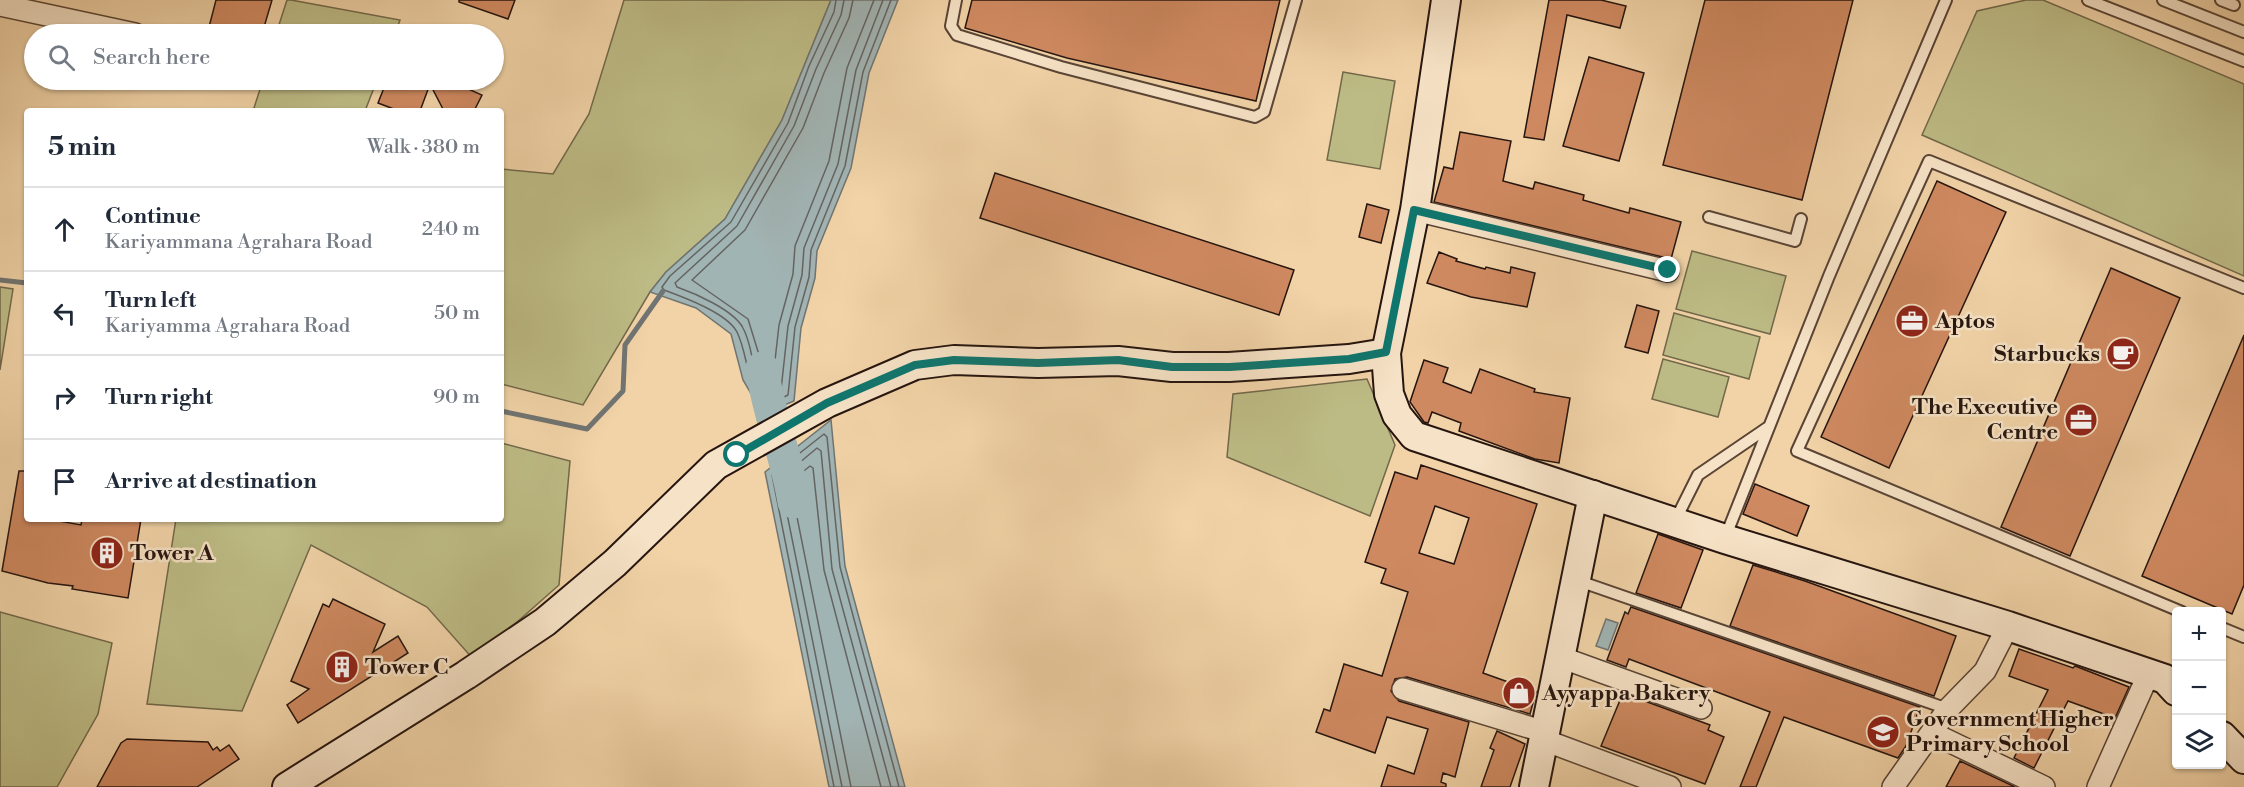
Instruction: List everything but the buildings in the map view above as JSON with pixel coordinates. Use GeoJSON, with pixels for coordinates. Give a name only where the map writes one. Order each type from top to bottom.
{"type":"FeatureCollection","features":[{"type":"Feature","properties":{"kind":"street"},"geometry":{"type":"LineString","coordinates":[[1446,0],[1414,210],[1386,352],[1389,394],[1397,415],[1414,436],[1725,539],[2008,626],[2149,673],[2165,679],[2172,687]]}},
{"type":"Feature","properties":{"kind":"street"},"geometry":{"type":"LineString","coordinates":[[0,5],[88,24]]}},
{"type":"Feature","properties":{"kind":"street"},"geometry":{"type":"LineString","coordinates":[[1414,210],[1668,270]]}},
{"type":"Feature","properties":{"kind":"street"},"geometry":{"type":"LineString","coordinates":[[287,787],[466,675],[545,622],[615,563],[716,465],[827,403],[915,365],[954,360],[1038,363],[1118,360],[1172,367],[1230,367],[1349,359],[1386,352]]}},
{"type":"Feature","properties":{"kind":"street"},"geometry":{"type":"LineString","coordinates":[[1534,787],[1593,495]]}},
{"type":"Feature","properties":{"kind":"street"},"geometry":{"type":"LineString","coordinates":[[1893,787],[1948,709],[1985,671],[2008,626]]}},
{"type":"Feature","properties":{"kind":"street"},"geometry":{"type":"LineString","coordinates":[[1560,657],[1701,708]]}},
{"type":"Feature","properties":{"kind":"street"},"geometry":{"type":"LineString","coordinates":[[2097,787],[2149,673]]}},
{"type":"Feature","properties":{"kind":"street"},"geometry":{"type":"LineString","coordinates":[[1403,689],[1544,736],[1670,787]]}},
{"type":"Feature","properties":{"kind":"street"},"geometry":{"type":"LineString","coordinates":[[1932,733],[2044,787]]}},
{"type":"Feature","properties":{"kind":"street"},"geometry":{"type":"LineString","coordinates":[[2226,740],[2244,759]]}},
{"type":"Feature","properties":{"kind":"lane"},"geometry":{"type":"LineString","coordinates":[[956,0],[951,26],[957,35],[964,38],[1084,73],[1255,117],[1264,112],[1296,0]]}},
{"type":"Feature","properties":{"kind":"lane"},"geometry":{"type":"LineString","coordinates":[[1725,539],[1767,428],[1946,0]]}},
{"type":"Feature","properties":{"kind":"lane"},"geometry":{"type":"LineString","coordinates":[[2088,0],[2244,61]]}},
{"type":"Feature","properties":{"kind":"lane"},"geometry":{"type":"LineString","coordinates":[[2163,0],[2244,32]]}},
{"type":"Feature","properties":{"kind":"lane"},"geometry":{"type":"LineString","coordinates":[[2221,0],[2234,5]]}},
{"type":"Feature","properties":{"kind":"lane"},"geometry":{"type":"LineString","coordinates":[[2172,608],[1797,451],[1929,161],[2244,288]]}},
{"type":"Feature","properties":{"kind":"lane"},"geometry":{"type":"LineString","coordinates":[[1709,217],[1795,241],[1801,219]]}},
{"type":"Feature","properties":{"kind":"lane"},"geometry":{"type":"LineString","coordinates":[[1674,522],[1698,475],[1767,428]]}},
{"type":"Feature","properties":{"kind":"lane"},"geometry":{"type":"LineString","coordinates":[[1576,580],[1948,709]]}},
{"type":"Feature","properties":{"kind":"lane"},"geometry":{"type":"LineString","coordinates":[[2226,630],[2244,637]]}},
{"type":"Feature","properties":{"kind":"shaded area"},"geometry":{"type":"Polygon","coordinates":[[[287,0],[400,20],[399,24],[279,24],[287,0]]]}},
{"type":"Feature","properties":{"kind":"shaded area"},"geometry":{"type":"Polygon","coordinates":[[[624,0],[831,0],[782,120],[725,219],[666,272],[650,292],[583,405],[504,385],[504,169],[553,174],[589,114],[624,0]]]}},
{"type":"Feature","properties":{"kind":"shaded area"},"geometry":{"type":"Polygon","coordinates":[[[2026,0],[2043,0],[2244,84],[2244,276],[1922,135],[1977,11],[2026,0]]]}},
{"type":"Feature","properties":{"kind":"shaded area"},"geometry":{"type":"Polygon","coordinates":[[[1343,72],[1395,81],[1380,169],[1327,160],[1343,72]]]}},
{"type":"Feature","properties":{"kind":"shaded area"},"geometry":{"type":"Polygon","coordinates":[[[260,90],[373,90],[366,108],[254,108],[260,90]]]}},
{"type":"Feature","properties":{"kind":"shaded area"},"geometry":{"type":"Polygon","coordinates":[[[1692,251],[1786,276],[1770,334],[1676,309],[1692,251]]]}},
{"type":"Feature","properties":{"kind":"shaded area"},"geometry":{"type":"Polygon","coordinates":[[[0,287],[13,289],[0,370],[0,287]]]}},
{"type":"Feature","properties":{"kind":"shaded area"},"geometry":{"type":"Polygon","coordinates":[[[1674,313],[1760,337],[1749,379],[1663,355],[1674,313]]]}},
{"type":"Feature","properties":{"kind":"shaded area"},"geometry":{"type":"Polygon","coordinates":[[[1663,359],[1729,377],[1718,417],[1652,399],[1663,359]]]}},
{"type":"Feature","properties":{"kind":"shaded area"},"geometry":{"type":"Polygon","coordinates":[[[1367,379],[1395,445],[1370,516],[1227,457],[1233,394],[1367,379]]]}},
{"type":"Feature","properties":{"kind":"shaded area"},"geometry":{"type":"Polygon","coordinates":[[[504,444],[570,461],[559,585],[474,660],[427,607],[311,545],[242,711],[147,704],[176,522],[504,522],[504,444]]]}},
{"type":"Feature","properties":{"kind":"shaded area"},"geometry":{"type":"Polygon","coordinates":[[[0,612],[112,643],[98,714],[57,787],[0,787],[0,612]]]}},
{"type":"Feature","properties":{"kind":"water"},"geometry":{"type":"Polygon","coordinates":[[[831,0],[898,0],[869,73],[851,168],[817,251],[815,278],[801,328],[794,401],[763,414],[743,380],[731,334],[696,308],[650,292],[666,272],[725,219],[782,120],[831,0]]]}},
{"type":"Feature","properties":{"kind":"water"},"geometry":{"type":"Polygon","coordinates":[[[831,420],[845,566],[905,787],[829,787],[765,472],[831,420]]]}},
{"type":"Feature","properties":{"kind":"water"},"geometry":{"type":"Polygon","coordinates":[[[1606,619],[1618,623],[1608,650],[1596,646],[1606,619]]]}},
{"type":"Feature","properties":{"kind":"waterway"},"geometry":{"type":"LineString","coordinates":[[0,280],[24,283]]}},
{"type":"Feature","properties":{"kind":"waterway"},"geometry":{"type":"LineString","coordinates":[[504,412],[587,429],[623,391],[625,345],[663,291]]}},
{"type":"Feature","properties":{"kind":"waterway"},"geometry":{"type":"LineString","coordinates":[[762,368],[794,502]]}},
{"type":"Feature","properties":{"kind":"place","name":"Aptos"},"geometry":{"type":"Point","coordinates":[1912,321]}},
{"type":"Feature","properties":{"kind":"place","name":"Starbucks"},"geometry":{"type":"Point","coordinates":[2123,354]}},
{"type":"Feature","properties":{"kind":"place","name":"The Executive Centre"},"geometry":{"type":"Point","coordinates":[2081,420]}},
{"type":"Feature","properties":{"kind":"place","name":"Tower A"},"geometry":{"type":"Point","coordinates":[107,553]}},
{"type":"Feature","properties":{"kind":"place","name":"Tower C"},"geometry":{"type":"Point","coordinates":[342,667]}},
{"type":"Feature","properties":{"kind":"place","name":"Ayyappa Bakery"},"geometry":{"type":"Point","coordinates":[1519,693]}},
{"type":"Feature","properties":{"kind":"place","name":"Government Higher Primary School"},"geometry":{"type":"Point","coordinates":[1883,732]}},
{"type":"Feature","properties":{"kind":"route"},"geometry":{"type":"LineString","coordinates":[[737,455],[827,403],[915,365],[954,360],[1038,363],[1118,360],[1172,367],[1230,367],[1349,359],[1386,352],[1414,210],[1668,270]]}}]}
